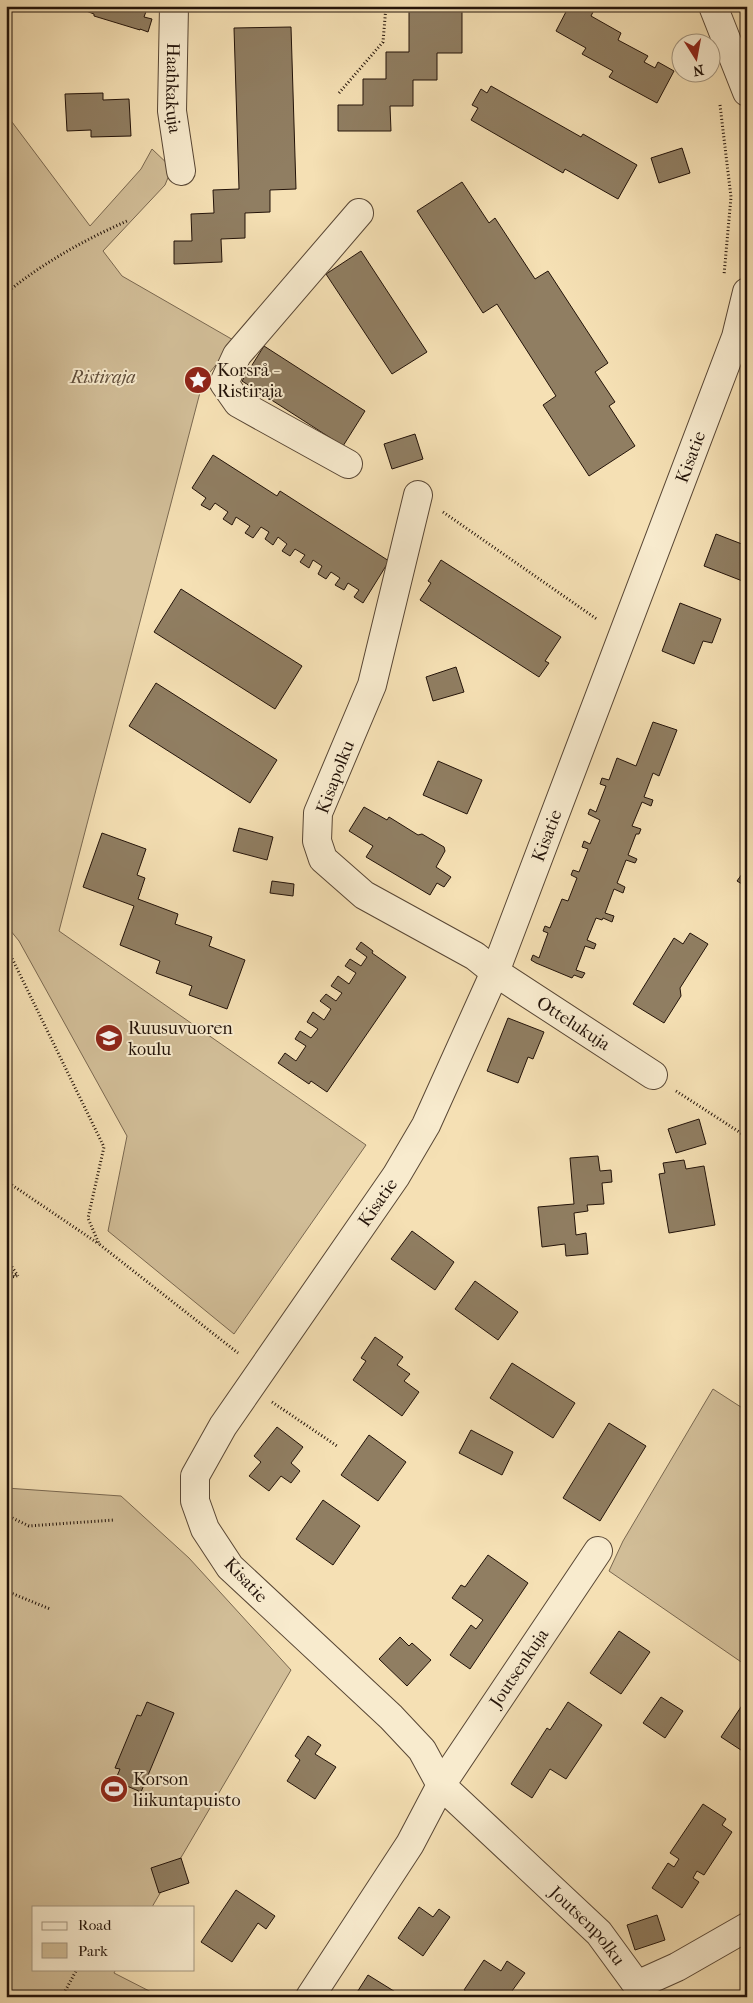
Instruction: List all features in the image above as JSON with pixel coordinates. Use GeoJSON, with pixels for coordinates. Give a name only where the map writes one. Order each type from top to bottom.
{"type":"FeatureCollection","features":[{"type":"Feature","properties":{"kind":"street","name":"Haahkakuja"},"geometry":{"type":"LineString","coordinates":[[174,6],[172,111],[181,171]]}},
{"type":"Feature","properties":{"kind":"street"},"geometry":{"type":"LineString","coordinates":[[713,6],[747,91]]}},
{"type":"Feature","properties":{"kind":"street"},"geometry":{"type":"LineString","coordinates":[[348,464],[238,403],[224,383],[237,355],[359,213]]}},
{"type":"Feature","properties":{"kind":"street","name":"Kisatie"},"geometry":{"type":"LineString","coordinates":[[441,1785],[422,1750],[384,1711],[230,1567],[205,1529],[196,1501],[195,1476],[223,1426],[396,1176],[426,1125],[495,972],[736,337],[747,292]]}},
{"type":"Feature","properties":{"kind":"street","name":"Kisapolku"},"geometry":{"type":"LineString","coordinates":[[418,495],[372,685],[318,813],[317,841],[323,859],[364,895],[475,956],[495,972]]}},
{"type":"Feature","properties":{"kind":"street","name":"Ottelukuja"},"geometry":{"type":"LineString","coordinates":[[495,972],[653,1075]]}},
{"type":"Feature","properties":{"kind":"street","name":"Joutsenkuja"},"geometry":{"type":"LineString","coordinates":[[441,1785],[598,1551]]}},
{"type":"Feature","properties":{"kind":"street"},"geometry":{"type":"LineString","coordinates":[[310,1997],[410,1844],[441,1785]]}},
{"type":"Feature","properties":{"kind":"street","name":"Joutsenpolku"},"geometry":{"type":"LineString","coordinates":[[441,1785],[599,1933],[637,1985],[677,1967],[747,1927]]}},
{"type":"Feature","properties":{"kind":"path"},"geometry":{"type":"LineString","coordinates":[[339,93],[383,42],[386,6]]}},
{"type":"Feature","properties":{"kind":"path"},"geometry":{"type":"LineString","coordinates":[[6,293],[29,274],[91,237],[127,221]]}},
{"type":"Feature","properties":{"kind":"path"},"geometry":{"type":"LineString","coordinates":[[418,495],[602,623]]}},
{"type":"Feature","properties":{"kind":"path"},"geometry":{"type":"LineString","coordinates":[[6,946],[104,1147],[88,1218],[100,1244]]}},
{"type":"Feature","properties":{"kind":"path"},"geometry":{"type":"LineString","coordinates":[[653,1075],[747,1137]]}},
{"type":"Feature","properties":{"kind":"path"},"geometry":{"type":"LineString","coordinates":[[6,1181],[100,1244],[262,1370]]}},
{"type":"Feature","properties":{"kind":"path"},"geometry":{"type":"LineString","coordinates":[[6,1192],[11,1184]]}},
{"type":"Feature","properties":{"kind":"path"},"geometry":{"type":"LineString","coordinates":[[6,1258],[18,1276]]}},
{"type":"Feature","properties":{"kind":"path"},"geometry":{"type":"LineString","coordinates":[[6,1269],[18,1276]]}},
{"type":"Feature","properties":{"kind":"path"},"geometry":{"type":"LineString","coordinates":[[6,1278],[18,1276]]}},
{"type":"Feature","properties":{"kind":"path"},"geometry":{"type":"LineString","coordinates":[[269,1400],[337,1446]]}},
{"type":"Feature","properties":{"kind":"path"},"geometry":{"type":"LineString","coordinates":[[6,1515],[29,1526],[114,1520]]}},
{"type":"Feature","properties":{"kind":"path"},"geometry":{"type":"LineString","coordinates":[[6,1591],[50,1609]]}},
{"type":"Feature","properties":{"kind":"path"},"geometry":{"type":"LineString","coordinates":[[62,1997],[76,1970]]}},
{"type":"Feature","properties":{"kind":"green space","name":"Ristiraja"},"geometry":{"type":"Polygon","coordinates":[[[6,114],[90,226],[141,169],[152,149],[172,168],[165,185],[103,251],[122,276],[235,341],[203,381],[59,931],[366,1145],[234,1334],[108,1231],[127,1136],[19,941],[6,925],[6,114]]]}},
{"type":"Feature","properties":{"kind":"green space"},"geometry":{"type":"Polygon","coordinates":[[[713,1389],[747,1411],[747,1666],[609,1571],[623,1541],[713,1389]]]}},
{"type":"Feature","properties":{"kind":"green space","name":"Korson liikuntapuisto"},"geometry":{"type":"Polygon","coordinates":[[[6,1488],[121,1496],[189,1558],[291,1670],[153,1906],[32,1906],[32,1970],[116,1970],[114,1973],[161,1997],[6,1997],[6,1488]]]}},
{"type":"Feature","properties":{"kind":"building"},"geometry":{"type":"Polygon","coordinates":[[[88,6],[148,6],[144,17],[152,19],[148,32],[94,16],[94,14],[86,11],[88,6]]]}},
{"type":"Feature","properties":{"kind":"building"},"geometry":{"type":"Polygon","coordinates":[[[409,6],[462,6],[462,53],[437,53],[437,80],[413,80],[413,106],[390,106],[391,131],[338,131],[338,105],[363,105],[363,79],[386,79],[386,52],[409,52],[409,6]]]}},
{"type":"Feature","properties":{"kind":"building"},"geometry":{"type":"Polygon","coordinates":[[[569,6],[587,6],[594,10],[591,16],[621,33],[618,40],[648,56],[644,62],[655,68],[658,62],[670,69],[670,79],[657,103],[609,77],[613,71],[582,54],[586,48],[556,31],[569,6]]]}},
{"type":"Feature","properties":{"kind":"building"},"geometry":{"type":"Polygon","coordinates":[[[291,27],[296,189],[270,190],[270,212],[245,213],[245,238],[221,239],[222,262],[174,264],[174,241],[192,241],[191,214],[214,213],[213,190],[239,189],[234,28],[291,27]]]}},
{"type":"Feature","properties":{"kind":"building"},"geometry":{"type":"Polygon","coordinates":[[[491,86],[581,137],[583,134],[637,165],[618,199],[565,169],[563,173],[471,120],[478,108],[472,105],[481,89],[487,93],[491,86]]]}},
{"type":"Feature","properties":{"kind":"building"},"geometry":{"type":"Polygon","coordinates":[[[103,93],[103,100],[129,99],[131,136],[91,137],[91,130],[67,131],[65,94],[103,93]]]}},
{"type":"Feature","properties":{"kind":"building"},"geometry":{"type":"Polygon","coordinates":[[[682,148],[690,173],[659,183],[651,158],[682,148]]]}},
{"type":"Feature","properties":{"kind":"building"},"geometry":{"type":"Polygon","coordinates":[[[462,182],[489,223],[495,218],[535,279],[548,271],[608,363],[595,372],[615,402],[609,406],[635,446],[589,476],[543,405],[556,396],[497,304],[483,313],[417,211],[462,182]]]}},
{"type":"Feature","properties":{"kind":"building"},"geometry":{"type":"Polygon","coordinates":[[[361,251],[427,352],[392,374],[326,274],[361,251]]]}},
{"type":"Feature","properties":{"kind":"building"},"geometry":{"type":"Polygon","coordinates":[[[264,346],[365,411],[343,446],[242,381],[264,346]]]}},
{"type":"Feature","properties":{"kind":"building"},"geometry":{"type":"Polygon","coordinates":[[[415,434],[423,459],[392,469],[384,444],[415,434]]]}},
{"type":"Feature","properties":{"kind":"building"},"geometry":{"type":"Polygon","coordinates":[[[213,455],[277,496],[280,491],[389,561],[363,603],[354,597],[359,590],[348,583],[344,590],[335,585],[340,578],[331,572],[326,579],[318,574],[322,566],[313,560],[309,568],[300,562],[305,555],[295,549],[290,556],[282,551],[287,544],[278,537],[273,545],[265,539],[269,532],[261,527],[253,538],[245,533],[250,526],[236,517],[232,525],[223,519],[228,512],[215,503],[210,510],[201,505],[206,498],[192,488],[213,455]]]}},
{"type":"Feature","properties":{"kind":"building"},"geometry":{"type":"Polygon","coordinates":[[[716,534],[747,546],[747,576],[745,582],[704,566],[716,534]]]}},
{"type":"Feature","properties":{"kind":"building"},"geometry":{"type":"Polygon","coordinates":[[[441,560],[561,637],[545,661],[549,663],[539,677],[420,600],[431,583],[428,581],[441,560]]]}},
{"type":"Feature","properties":{"kind":"building"},"geometry":{"type":"Polygon","coordinates":[[[181,589],[302,666],[275,709],[154,632],[181,589]]]}},
{"type":"Feature","properties":{"kind":"building"},"geometry":{"type":"Polygon","coordinates":[[[680,603],[721,619],[712,643],[703,641],[694,664],[662,651],[680,603]]]}},
{"type":"Feature","properties":{"kind":"building"},"geometry":{"type":"Polygon","coordinates":[[[456,667],[464,692],[433,701],[426,677],[456,667]]]}},
{"type":"Feature","properties":{"kind":"building"},"geometry":{"type":"Polygon","coordinates":[[[156,683],[277,760],[250,803],[129,726],[156,683]]]}},
{"type":"Feature","properties":{"kind":"building"},"geometry":{"type":"Polygon","coordinates":[[[653,722],[677,730],[659,776],[653,773],[644,797],[653,800],[651,806],[642,802],[632,826],[641,829],[639,834],[636,834],[628,855],[637,859],[635,863],[626,860],[617,883],[625,887],[623,893],[614,889],[605,913],[614,916],[612,922],[603,918],[602,920],[596,918],[587,940],[596,944],[594,949],[585,946],[576,970],[585,973],[582,978],[574,975],[572,978],[531,960],[533,955],[539,958],[548,933],[543,931],[545,926],[550,928],[562,899],[568,901],[577,878],[571,875],[573,870],[579,872],[588,849],[582,847],[584,841],[590,844],[600,820],[588,814],[590,809],[596,812],[606,786],[600,784],[602,778],[609,780],[617,758],[636,766],[653,722]]]}},
{"type":"Feature","properties":{"kind":"building"},"geometry":{"type":"Polygon","coordinates":[[[438,761],[482,780],[467,814],[423,795],[438,761]]]}},
{"type":"Feature","properties":{"kind":"building"},"geometry":{"type":"Polygon","coordinates":[[[364,807],[387,820],[389,817],[418,835],[422,834],[444,847],[445,851],[436,867],[451,877],[444,887],[437,883],[430,895],[366,857],[373,846],[349,831],[364,807]]]}},
{"type":"Feature","properties":{"kind":"building"},"geometry":{"type":"Polygon","coordinates":[[[239,828],[273,837],[267,860],[233,851],[239,828]]]}},
{"type":"Feature","properties":{"kind":"building"},"geometry":{"type":"Polygon","coordinates":[[[102,833],[146,849],[137,875],[145,878],[138,899],[178,914],[175,924],[212,937],[209,946],[245,960],[227,1009],[189,995],[192,986],[156,973],[160,961],[120,945],[134,906],[83,887],[102,833]]]}},
{"type":"Feature","properties":{"kind":"building"},"geometry":{"type":"Polygon","coordinates":[[[747,867],[747,887],[737,881],[747,867]]]}},
{"type":"Feature","properties":{"kind":"building"},"geometry":{"type":"Polygon","coordinates":[[[272,881],[294,884],[293,896],[270,893],[272,881]]]}},
{"type":"Feature","properties":{"kind":"building"},"geometry":{"type":"Polygon","coordinates":[[[690,933],[708,944],[680,988],[681,996],[664,1023],[633,1004],[674,938],[683,944],[690,933]]]}},
{"type":"Feature","properties":{"kind":"building"},"geometry":{"type":"Polygon","coordinates":[[[361,942],[373,951],[372,953],[406,977],[327,1092],[311,1081],[309,1084],[278,1063],[285,1053],[296,1061],[306,1046],[295,1039],[300,1031],[311,1038],[318,1029],[307,1022],[313,1012],[324,1020],[331,1009],[320,1001],[326,994],[336,1001],[342,993],[331,986],[338,976],[349,984],[356,973],[345,966],[350,959],[361,966],[367,957],[356,949],[361,942]]]}},
{"type":"Feature","properties":{"kind":"building"},"geometry":{"type":"Polygon","coordinates":[[[508,1018],[544,1032],[533,1059],[528,1057],[518,1083],[487,1071],[508,1018]]]}},
{"type":"Feature","properties":{"kind":"building"},"geometry":{"type":"Polygon","coordinates":[[[699,1119],[706,1144],[676,1153],[668,1129],[699,1119]]]}},
{"type":"Feature","properties":{"kind":"building"},"geometry":{"type":"Polygon","coordinates":[[[598,1156],[600,1171],[611,1170],[612,1182],[602,1183],[604,1204],[587,1205],[588,1211],[574,1213],[576,1235],[586,1233],[588,1254],[566,1256],[565,1244],[542,1247],[538,1207],[574,1204],[570,1158],[598,1156]]]}},
{"type":"Feature","properties":{"kind":"building"},"geometry":{"type":"Polygon","coordinates":[[[684,1160],[686,1169],[704,1166],[715,1225],[669,1233],[659,1174],[665,1173],[663,1163],[684,1160]]]}},
{"type":"Feature","properties":{"kind":"building"},"geometry":{"type":"Polygon","coordinates":[[[412,1231],[454,1262],[435,1290],[391,1259],[412,1231]]]}},
{"type":"Feature","properties":{"kind":"building"},"geometry":{"type":"Polygon","coordinates":[[[475,1281],[518,1312],[498,1340],[455,1309],[475,1281]]]}},
{"type":"Feature","properties":{"kind":"building"},"geometry":{"type":"Polygon","coordinates":[[[375,1337],[403,1357],[397,1365],[410,1374],[404,1381],[419,1392],[402,1416],[353,1380],[366,1361],[361,1358],[375,1337]]]}},
{"type":"Feature","properties":{"kind":"building"},"geometry":{"type":"Polygon","coordinates":[[[512,1363],[575,1403],[553,1438],[490,1398],[512,1363]]]}},
{"type":"Feature","properties":{"kind":"building"},"geometry":{"type":"Polygon","coordinates":[[[609,1423],[646,1446],[600,1521],[563,1498],[609,1423]]]}},
{"type":"Feature","properties":{"kind":"building"},"geometry":{"type":"Polygon","coordinates":[[[277,1427],[303,1447],[291,1463],[300,1471],[291,1483],[281,1476],[269,1491],[249,1476],[261,1462],[254,1456],[277,1427]]]}},
{"type":"Feature","properties":{"kind":"building"},"geometry":{"type":"Polygon","coordinates":[[[471,1430],[513,1452],[502,1475],[459,1453],[471,1430]]]}},
{"type":"Feature","properties":{"kind":"building"},"geometry":{"type":"Polygon","coordinates":[[[369,1435],[406,1462],[378,1501],[341,1475],[369,1435]]]}},
{"type":"Feature","properties":{"kind":"building"},"geometry":{"type":"Polygon","coordinates":[[[323,1500],[360,1526],[333,1565],[296,1539],[323,1500]]]}},
{"type":"Feature","properties":{"kind":"building"},"geometry":{"type":"Polygon","coordinates":[[[488,1555],[528,1583],[470,1669],[450,1655],[471,1625],[476,1629],[483,1620],[452,1598],[461,1585],[465,1587],[488,1555]]]}},
{"type":"Feature","properties":{"kind":"building"},"geometry":{"type":"Polygon","coordinates":[[[619,1631],[650,1652],[621,1694],[590,1673],[619,1631]]]}},
{"type":"Feature","properties":{"kind":"building"},"geometry":{"type":"Polygon","coordinates":[[[400,1637],[409,1646],[412,1643],[431,1660],[407,1686],[379,1659],[400,1637]]]}},
{"type":"Feature","properties":{"kind":"building"},"geometry":{"type":"Polygon","coordinates":[[[661,1697],[683,1711],[665,1738],[643,1723],[661,1697]]]}},
{"type":"Feature","properties":{"kind":"building"},"geometry":{"type":"Polygon","coordinates":[[[747,1698],[747,1754],[721,1737],[747,1698]]]}},
{"type":"Feature","properties":{"kind":"building"},"geometry":{"type":"Polygon","coordinates":[[[147,1702],[174,1713],[141,1792],[115,1781],[120,1769],[115,1768],[137,1715],[141,1716],[147,1702]]]}},
{"type":"Feature","properties":{"kind":"building"},"geometry":{"type":"Polygon","coordinates":[[[568,1702],[602,1725],[566,1779],[550,1769],[532,1798],[511,1784],[547,1728],[550,1730],[568,1702]]]}},
{"type":"Feature","properties":{"kind":"building"},"geometry":{"type":"Polygon","coordinates":[[[308,1736],[321,1745],[315,1754],[336,1767],[315,1799],[287,1781],[300,1760],[295,1756],[308,1736]]]}},
{"type":"Feature","properties":{"kind":"building"},"geometry":{"type":"Polygon","coordinates":[[[703,1804],[726,1819],[722,1825],[732,1832],[704,1875],[697,1871],[693,1878],[699,1882],[682,1908],[652,1888],[668,1863],[674,1867],[679,1859],[670,1853],[703,1804]]]}},
{"type":"Feature","properties":{"kind":"building"},"geometry":{"type":"Polygon","coordinates":[[[181,1858],[189,1883],[159,1893],[151,1868],[181,1858]]]}},
{"type":"Feature","properties":{"kind":"building"},"geometry":{"type":"Polygon","coordinates":[[[236,1890],[275,1916],[266,1929],[258,1923],[232,1962],[201,1942],[236,1890]]]}},
{"type":"Feature","properties":{"kind":"building"},"geometry":{"type":"Polygon","coordinates":[[[419,1907],[433,1917],[439,1909],[450,1917],[423,1956],[398,1938],[419,1907]]]}},
{"type":"Feature","properties":{"kind":"building"},"geometry":{"type":"Polygon","coordinates":[[[657,1915],[665,1940],[635,1950],[627,1925],[657,1915]]]}},
{"type":"Feature","properties":{"kind":"building"},"geometry":{"type":"Polygon","coordinates":[[[484,1960],[501,1971],[507,1961],[525,1973],[512,1991],[521,1997],[474,1997],[464,1990],[484,1960]]]}},
{"type":"Feature","properties":{"kind":"building"},"geometry":{"type":"Polygon","coordinates":[[[368,1975],[397,1993],[395,1997],[354,1997],[368,1975]]]}},
{"type":"Feature","properties":{"kind":"place","name":"Korsrå - Ristiraja"},"geometry":{"type":"Point","coordinates":[198,380]}},
{"type":"Feature","properties":{"kind":"place","name":"Ruusuvuoren koulu"},"geometry":{"type":"Point","coordinates":[109,1038]}},
{"type":"Feature","properties":{"kind":"place","name":"Korson liikuntapuisto"},"geometry":{"type":"Point","coordinates":[114,1789]}}]}
